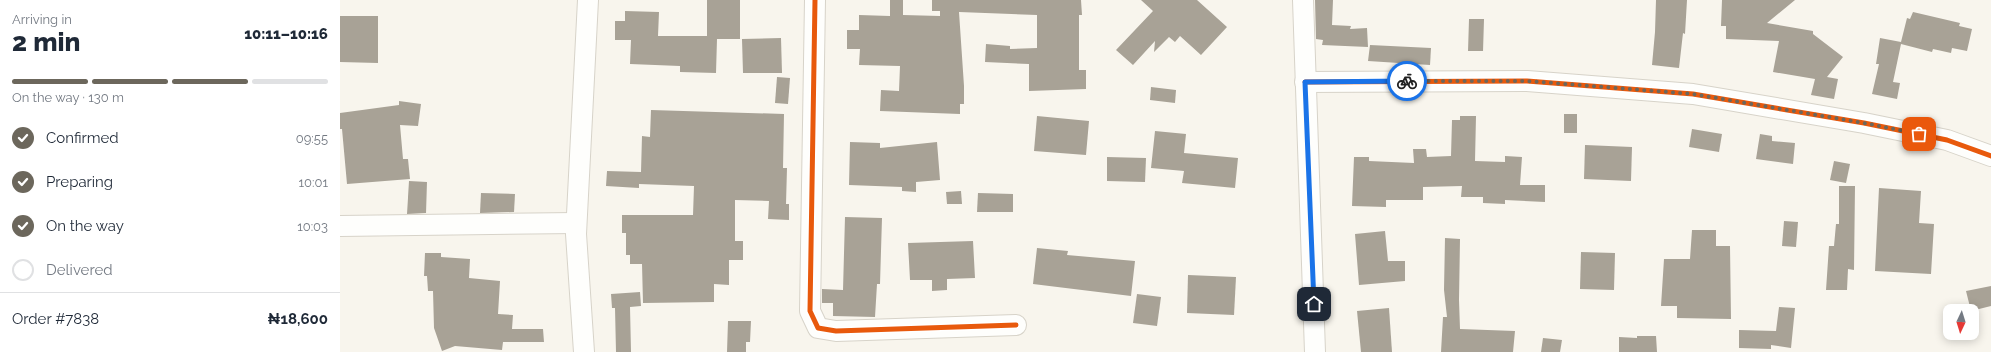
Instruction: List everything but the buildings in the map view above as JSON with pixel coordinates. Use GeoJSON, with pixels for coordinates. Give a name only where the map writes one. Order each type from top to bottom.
{"type":"FeatureCollection","features":[{"type":"Feature","properties":{"kind":"street"},"geometry":{"type":"LineString","coordinates":[[584,352],[576,223],[588,0]]}},
{"type":"Feature","properties":{"kind":"street"},"geometry":{"type":"LineString","coordinates":[[815,0],[810,311],[818,328],[836,331],[1016,325]]}},
{"type":"Feature","properties":{"kind":"street"},"geometry":{"type":"LineString","coordinates":[[1303,0],[1315,352]]}},
{"type":"Feature","properties":{"kind":"street"},"geometry":{"type":"LineString","coordinates":[[1305,82],[1527,81],[1693,94],[1924,135],[1947,140],[1991,156]]}},
{"type":"Feature","properties":{"kind":"street"},"geometry":{"type":"LineString","coordinates":[[340,226],[576,223]]}},
{"type":"Feature","properties":{"kind":"cycle path"},"geometry":{"type":"LineString","coordinates":[[815,0],[810,311],[818,328],[836,331],[1016,325]]}},
{"type":"Feature","properties":{"kind":"cycle path"},"geometry":{"type":"LineString","coordinates":[[1305,82],[1527,81],[1693,94],[1864,123],[1947,140],[1991,156]]}},
{"type":"Feature","properties":{"kind":"way so far"},"geometry":{"type":"LineString","coordinates":[[1407,81],[1527,81],[1693,94],[1864,123],[1919,134]]}},
{"type":"Feature","properties":{"kind":"route"},"geometry":{"type":"LineString","coordinates":[[1314,304],[1305,82],[1407,81]]}}]}
